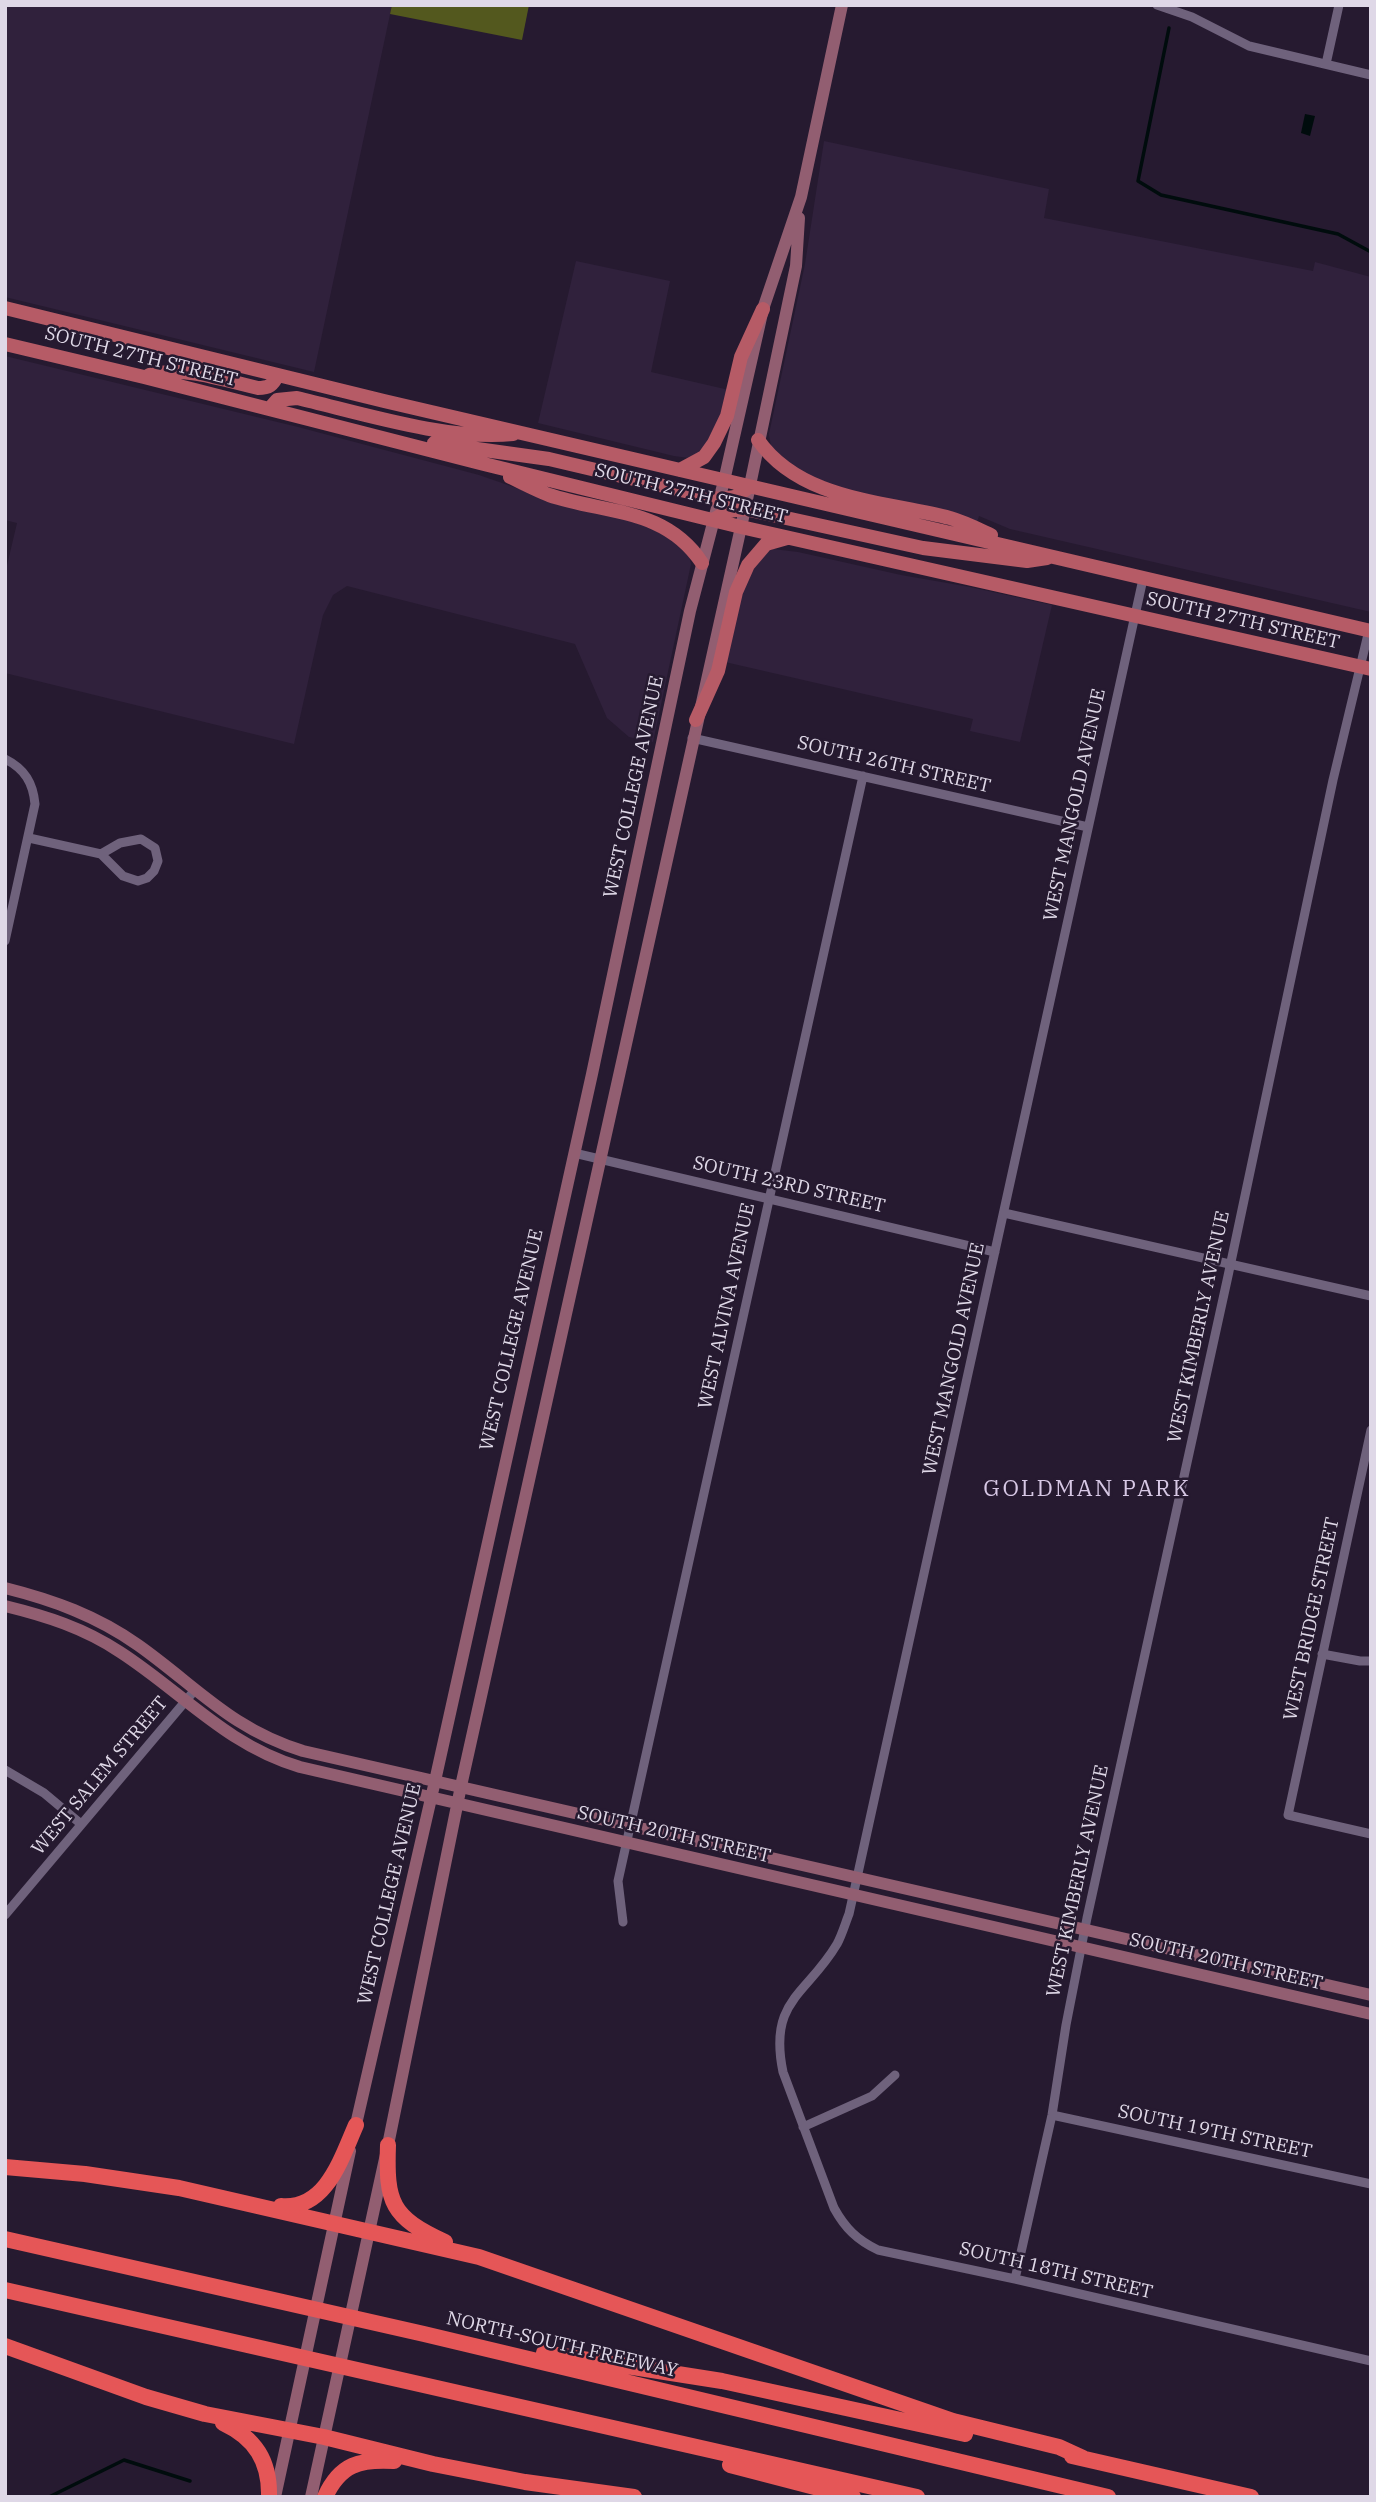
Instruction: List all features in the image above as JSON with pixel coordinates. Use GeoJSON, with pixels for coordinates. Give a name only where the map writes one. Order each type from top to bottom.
{"type":"FeatureCollection","features":[{"type":"Feature","properties":{"kind":"highway"},"geometry":{"type":"LineString","coordinates":[[242,2202],[290,2207],[317,2196],[331,2179],[356,2125]]}},
{"type":"Feature","properties":{"kind":"highway"},"geometry":{"type":"LineString","coordinates":[[388,2145],[387,2179],[393,2203],[398,2211],[418,2229],[480,2257],[953,2421],[1059,2447],[1083,2458]]}},
{"type":"Feature","properties":{"kind":"highway"},"geometry":{"type":"LineString","coordinates":[[5,2167],[127,2179],[242,2202],[480,2257]]}},
{"type":"Feature","properties":{"kind":"highway","name":"NORTH-SOUTH FREEWAY"},"geometry":{"type":"LineString","coordinates":[[5,2239],[424,2334],[1108,2497]]}},
{"type":"Feature","properties":{"kind":"highway"},"geometry":{"type":"LineString","coordinates":[[5,2290],[918,2497]]}},
{"type":"Feature","properties":{"kind":"highway"},"geometry":{"type":"LineString","coordinates":[[424,2334],[722,2381],[1083,2458],[1251,2497]]}},
{"type":"Feature","properties":{"kind":"highway"},"geometry":{"type":"LineString","coordinates":[[5,2346],[146,2397],[205,2414],[324,2437],[433,2464],[526,2482],[634,2497]]}},
{"type":"Feature","properties":{"kind":"highway"},"geometry":{"type":"LineString","coordinates":[[508,2404],[853,2497]]}},
{"type":"Feature","properties":{"kind":"highway"},"geometry":{"type":"LineString","coordinates":[[205,2414],[243,2433],[259,2451],[268,2471],[269,2497]]}},
{"type":"Feature","properties":{"kind":"highway"},"geometry":{"type":"LineString","coordinates":[[325,2497],[337,2477],[358,2463],[379,2460],[433,2464]]}},
{"type":"Feature","properties":{"kind":"main road","name":"WEST COLLEGE AVENUE"},"geometry":{"type":"LineString","coordinates":[[275,2497],[575,1153],[702,563],[724,481],[763,309],[801,197],[842,5]]}},
{"type":"Feature","properties":{"kind":"main road","name":"WEST COLLEGE AVENUE"},"geometry":{"type":"LineString","coordinates":[[311,2497],[388,2145],[461,1786],[745,509],[796,266],[801,197]]}},
{"type":"Feature","properties":{"kind":"main road","name":"SOUTH 27TH STREET"},"geometry":{"type":"LineString","coordinates":[[5,308],[277,376],[1370,631]]}},
{"type":"Feature","properties":{"kind":"main road"},"geometry":{"type":"LineString","coordinates":[[680,470],[704,457],[714,443],[727,416],[741,357],[763,309]]}},
{"type":"Feature","properties":{"kind":"main road","name":"SOUTH 27TH STREET"},"geometry":{"type":"LineString","coordinates":[[5,344],[741,527],[1366,668]]}},
{"type":"Feature","properties":{"kind":"main road"},"geometry":{"type":"LineString","coordinates":[[144,377],[165,372],[191,372],[267,388],[274,384],[277,376]]}},
{"type":"Feature","properties":{"kind":"main road"},"geometry":{"type":"LineString","coordinates":[[270,408],[277,400],[297,398],[416,426],[492,437],[525,433]]}},
{"type":"Feature","properties":{"kind":"main road"},"geometry":{"type":"LineString","coordinates":[[394,439],[549,458],[719,499],[735,497],[749,487]]}},
{"type":"Feature","properties":{"kind":"main road"},"geometry":{"type":"LineString","coordinates":[[758,440],[779,465],[805,482],[829,491],[954,519],[1021,548]]}},
{"type":"Feature","properties":{"kind":"main road"},"geometry":{"type":"LineString","coordinates":[[484,464],[549,495],[639,516],[682,538],[702,563]]}},
{"type":"Feature","properties":{"kind":"main road"},"geometry":{"type":"LineString","coordinates":[[713,520],[728,511],[745,509],[923,548],[1027,561],[1055,557]]}},
{"type":"Feature","properties":{"kind":"main road"},"geometry":{"type":"LineString","coordinates":[[696,720],[718,671],[736,593],[748,565],[766,544],[789,538]]}},
{"type":"Feature","properties":{"kind":"main road","name":"SOUTH 20TH STREET"},"geometry":{"type":"LineString","coordinates":[[5,1588],[58,1603],[105,1624],[149,1653],[194,1691],[260,1735],[288,1746],[1371,1995]]}},
{"type":"Feature","properties":{"kind":"main road","name":"SOUTH 20TH STREET"},"geometry":{"type":"LineString","coordinates":[[5,1606],[67,1623],[102,1641],[251,1748],[281,1762],[457,1805],[1371,2014]]}},
{"type":"Feature","properties":{"kind":"street"},"geometry":{"type":"LineString","coordinates":[[1157,5],[1192,17],[1249,46],[1371,75]]}},
{"type":"Feature","properties":{"kind":"street"},"geometry":{"type":"LineString","coordinates":[[1326,64],[1339,5]]}},
{"type":"Feature","properties":{"kind":"street","name":"WEST MANGOLD AVENUE"},"geometry":{"type":"LineString","coordinates":[[803,2127],[783,2072],[779,2043],[781,2029],[795,1994],[838,1943],[854,1895],[1143,579]]}},
{"type":"Feature","properties":{"kind":"street","name":"WEST KIMBERLY AVENUE"},"geometry":{"type":"LineString","coordinates":[[1015,2279],[1052,2115],[1084,1929],[1231,1264],[1333,780],[1366,668],[1370,631]]}},
{"type":"Feature","properties":{"kind":"street","name":"SOUTH 26TH STREET"},"geometry":{"type":"LineString","coordinates":[[692,738],[1088,827]]}},
{"type":"Feature","properties":{"kind":"street"},"geometry":{"type":"LineString","coordinates":[[5,759],[18,766],[26,775],[35,804],[5,941]]}},
{"type":"Feature","properties":{"kind":"street","name":"WEST ALVINA AVENUE"},"geometry":{"type":"LineString","coordinates":[[623,1922],[618,1881],[863,776]]}},
{"type":"Feature","properties":{"kind":"street"},"geometry":{"type":"LineString","coordinates":[[29,838],[101,854],[123,876],[138,881],[151,875],[158,861],[157,853],[151,844],[136,839],[120,843],[101,854]]}},
{"type":"Feature","properties":{"kind":"street","name":"SOUTH 23RD STREET"},"geometry":{"type":"LineString","coordinates":[[575,1153],[995,1252]]}},
{"type":"Feature","properties":{"kind":"street"},"geometry":{"type":"LineString","coordinates":[[1004,1213],[1371,1296]]}},
{"type":"Feature","properties":{"kind":"street","name":"WEST BRIDGE STREET"},"geometry":{"type":"LineString","coordinates":[[1371,1430],[1288,1815],[1371,1834]]}},
{"type":"Feature","properties":{"kind":"street"},"geometry":{"type":"LineString","coordinates":[[1322,1654],[1371,1661]]}},
{"type":"Feature","properties":{"kind":"street","name":"WEST SALEM STREET"},"geometry":{"type":"LineString","coordinates":[[5,1915],[194,1691]]}},
{"type":"Feature","properties":{"kind":"street"},"geometry":{"type":"LineString","coordinates":[[5,1770],[38,1789],[81,1824]]}},
{"type":"Feature","properties":{"kind":"street"},"geometry":{"type":"LineString","coordinates":[[803,2127],[872,2096],[895,2075]]}},
{"type":"Feature","properties":{"kind":"street","name":"SOUTH 19TH STREET"},"geometry":{"type":"LineString","coordinates":[[1052,2115],[1371,2184]]}},
{"type":"Feature","properties":{"kind":"street","name":"SOUTH 18TH STREET"},"geometry":{"type":"LineString","coordinates":[[803,2127],[842,2222],[865,2244],[885,2251],[1371,2361]]}},
{"type":"Feature","properties":{"kind":"shaded area"},"geometry":{"type":"Polygon","coordinates":[[[5,5],[392,5],[314,372],[5,297],[5,5]]]}},
{"type":"Feature","properties":{"kind":"shaded area"},"geometry":{"type":"Polygon","coordinates":[[[1305,114],[1315,116],[1310,136],[1301,133],[1305,114]]]}},
{"type":"Feature","properties":{"kind":"shaded area"},"geometry":{"type":"Polygon","coordinates":[[[824,141],[1049,189],[1044,218],[1313,271],[1315,262],[1371,277],[1371,612],[1010,529],[979,516],[977,522],[830,486],[804,476],[771,447],[769,434],[805,264],[824,141]]]}},
{"type":"Feature","properties":{"kind":"shaded area"},"geometry":{"type":"Polygon","coordinates":[[[576,261],[670,281],[651,372],[729,390],[723,413],[705,449],[689,458],[674,456],[538,423],[576,261]]]}},
{"type":"Feature","properties":{"kind":"shaded area"},"geometry":{"type":"Polygon","coordinates":[[[5,356],[298,427],[479,475],[548,499],[633,519],[664,532],[689,556],[691,564],[653,742],[629,737],[607,718],[575,644],[347,586],[333,595],[323,615],[294,744],[5,673],[5,574],[17,523],[5,520],[5,356]]]}},
{"type":"Feature","properties":{"kind":"shaded area"},"geometry":{"type":"Polygon","coordinates":[[[773,549],[1052,605],[1020,742],[970,731],[973,719],[725,662],[738,603],[749,573],[767,551],[773,549]]]}},
{"type":"Feature","properties":{"kind":"green space"},"geometry":{"type":"Polygon","coordinates":[[[392,5],[529,5],[522,40],[390,14],[392,5]]]}},
{"type":"Feature","properties":{"kind":"waterway"},"geometry":{"type":"LineString","coordinates":[[1169,28],[1138,181],[1161,195],[1338,234],[1371,252]]}},
{"type":"Feature","properties":{"kind":"waterway"},"geometry":{"type":"LineString","coordinates":[[49,2497],[124,2460],[190,2481]]}},
{"type":"Feature","properties":{"kind":"district","name":"GOLDMAN PARK"},"geometry":{"type":"Point","coordinates":[1087,1489]}}]}
